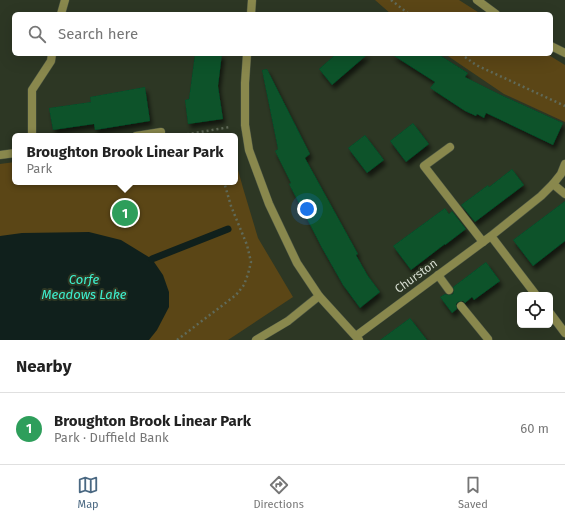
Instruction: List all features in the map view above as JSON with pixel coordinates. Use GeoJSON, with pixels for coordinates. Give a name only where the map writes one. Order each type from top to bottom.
{"type":"FeatureCollection","features":[{"type":"Feature","properties":{"kind":"street"},"geometry":{"type":"LineString","coordinates":[[62,12],[65,0]]}},
{"type":"Feature","properties":{"kind":"street"},"geometry":{"type":"LineString","coordinates":[[251,12],[252,0]]}},
{"type":"Feature","properties":{"kind":"street"},"geometry":{"type":"LineString","coordinates":[[477,0],[493,12]]}},
{"type":"Feature","properties":{"kind":"street"},"geometry":{"type":"LineString","coordinates":[[553,47],[565,53]]}},
{"type":"Feature","properties":{"kind":"street"},"geometry":{"type":"LineString","coordinates":[[32,133],[32,90],[51,62],[52,56]]}},
{"type":"Feature","properties":{"kind":"street"},"geometry":{"type":"LineString","coordinates":[[247,56],[245,125],[249,150],[270,204],[297,263],[319,296],[357,338]]}},
{"type":"Feature","properties":{"kind":"street"},"geometry":{"type":"LineString","coordinates":[[155,133],[161,132]]}},
{"type":"Feature","properties":{"kind":"street"},"geometry":{"type":"LineString","coordinates":[[450,147],[424,166],[483,242]]}},
{"type":"Feature","properties":{"kind":"street"},"geometry":{"type":"LineString","coordinates":[[0,155],[12,153]]}},
{"type":"Feature","properties":{"kind":"street","name":"Churston"},"geometry":{"type":"LineString","coordinates":[[357,338],[541,196],[561,174],[565,164]]}},
{"type":"Feature","properties":{"kind":"street"},"geometry":{"type":"LineString","coordinates":[[553,184],[565,194]]}},
{"type":"Feature","properties":{"kind":"street"},"geometry":{"type":"LineString","coordinates":[[491,236],[534,292]]}},
{"type":"Feature","properties":{"kind":"street"},"geometry":{"type":"LineString","coordinates":[[438,275],[449,290]]}},
{"type":"Feature","properties":{"kind":"street"},"geometry":{"type":"LineString","coordinates":[[256,340],[288,321],[319,296]]}},
{"type":"Feature","properties":{"kind":"street"},"geometry":{"type":"LineString","coordinates":[[461,306],[488,339]]}},
{"type":"Feature","properties":{"kind":"street"},"geometry":{"type":"LineString","coordinates":[[553,317],[565,333]]}},
{"type":"Feature","properties":{"kind":"path"},"geometry":{"type":"LineString","coordinates":[[391,0],[406,12]]}},
{"type":"Feature","properties":{"kind":"path"},"geometry":{"type":"LineString","coordinates":[[464,56],[476,65],[565,106]]}},
{"type":"Feature","properties":{"kind":"path"},"geometry":{"type":"LineString","coordinates":[[196,133],[245,125]]}},
{"type":"Feature","properties":{"kind":"path"},"geometry":{"type":"LineString","coordinates":[[177,340],[236,295],[244,285],[248,274],[251,262],[247,245],[225,185]]}},
{"type":"Feature","properties":{"kind":"shaded area"},"geometry":{"type":"Polygon","coordinates":[[[375,0],[459,0],[478,12],[389,12],[375,0]]]}},
{"type":"Feature","properties":{"kind":"shaded area"},"geometry":{"type":"Polygon","coordinates":[[[448,56],[550,56],[565,65],[565,122],[504,94],[448,56]]]}},
{"type":"Feature","properties":{"kind":"shaded area"},"geometry":{"type":"Polygon","coordinates":[[[12,162],[12,185],[238,185],[238,170],[258,238],[293,297],[228,340],[0,340],[0,164],[12,162]]]}},
{"type":"Feature","properties":{"kind":"water","name":"Corfe Meadows Lake"},"geometry":{"type":"Polygon","coordinates":[[[89,232],[121,240],[152,259],[163,275],[169,292],[169,307],[157,330],[149,340],[0,340],[0,236],[22,233],[89,232]]]}},
{"type":"Feature","properties":{"kind":"building"},"geometry":{"type":"Polygon","coordinates":[[[195,56],[222,56],[218,86],[223,119],[188,124],[185,100],[189,99],[195,56]]]}},
{"type":"Feature","properties":{"kind":"building"},"geometry":{"type":"Polygon","coordinates":[[[334,56],[366,56],[332,85],[319,69],[334,56]]]}},
{"type":"Feature","properties":{"kind":"building"},"geometry":{"type":"Polygon","coordinates":[[[394,56],[441,56],[468,73],[465,77],[563,123],[553,145],[486,113],[484,118],[477,114],[476,116],[465,111],[430,88],[435,82],[394,56]]]}},
{"type":"Feature","properties":{"kind":"building"},"geometry":{"type":"Polygon","coordinates":[[[267,69],[310,154],[305,158],[358,254],[356,255],[368,276],[380,292],[360,308],[343,285],[322,248],[289,184],[291,183],[275,151],[278,149],[262,70],[267,69]]]}},
{"type":"Feature","properties":{"kind":"building"},"geometry":{"type":"Polygon","coordinates":[[[145,87],[150,121],[95,130],[94,124],[53,130],[49,108],[91,102],[90,97],[145,87]]]}},
{"type":"Feature","properties":{"kind":"building"},"geometry":{"type":"Polygon","coordinates":[[[413,123],[429,144],[406,162],[390,141],[413,123]]]}},
{"type":"Feature","properties":{"kind":"building"},"geometry":{"type":"Polygon","coordinates":[[[365,135],[384,160],[367,173],[348,148],[365,135]]]}},
{"type":"Feature","properties":{"kind":"building"},"geometry":{"type":"Polygon","coordinates":[[[512,169],[524,185],[475,222],[461,205],[488,185],[489,187],[512,169]]]}},
{"type":"Feature","properties":{"kind":"building"},"geometry":{"type":"Polygon","coordinates":[[[565,201],[565,241],[533,266],[513,240],[565,201]]]}},
{"type":"Feature","properties":{"kind":"building"},"geometry":{"type":"Polygon","coordinates":[[[445,208],[449,214],[452,211],[466,229],[411,270],[393,246],[445,208]]]}},
{"type":"Feature","properties":{"kind":"building"},"geometry":{"type":"Polygon","coordinates":[[[486,262],[500,281],[474,300],[472,297],[465,303],[463,301],[458,302],[456,304],[457,309],[452,313],[440,297],[445,294],[453,294],[453,287],[486,262]]]}},
{"type":"Feature","properties":{"kind":"building"},"geometry":{"type":"Polygon","coordinates":[[[410,318],[427,340],[380,340],[410,318]]]}},
{"type":"Feature","properties":{"kind":"waterway"},"geometry":{"type":"LineString","coordinates":[[152,259],[228,229]]}},
{"type":"Feature","properties":{"kind":"place","name":"Broughton Brook Linear Park"},"geometry":{"type":"Point","coordinates":[125,213]}}]}
